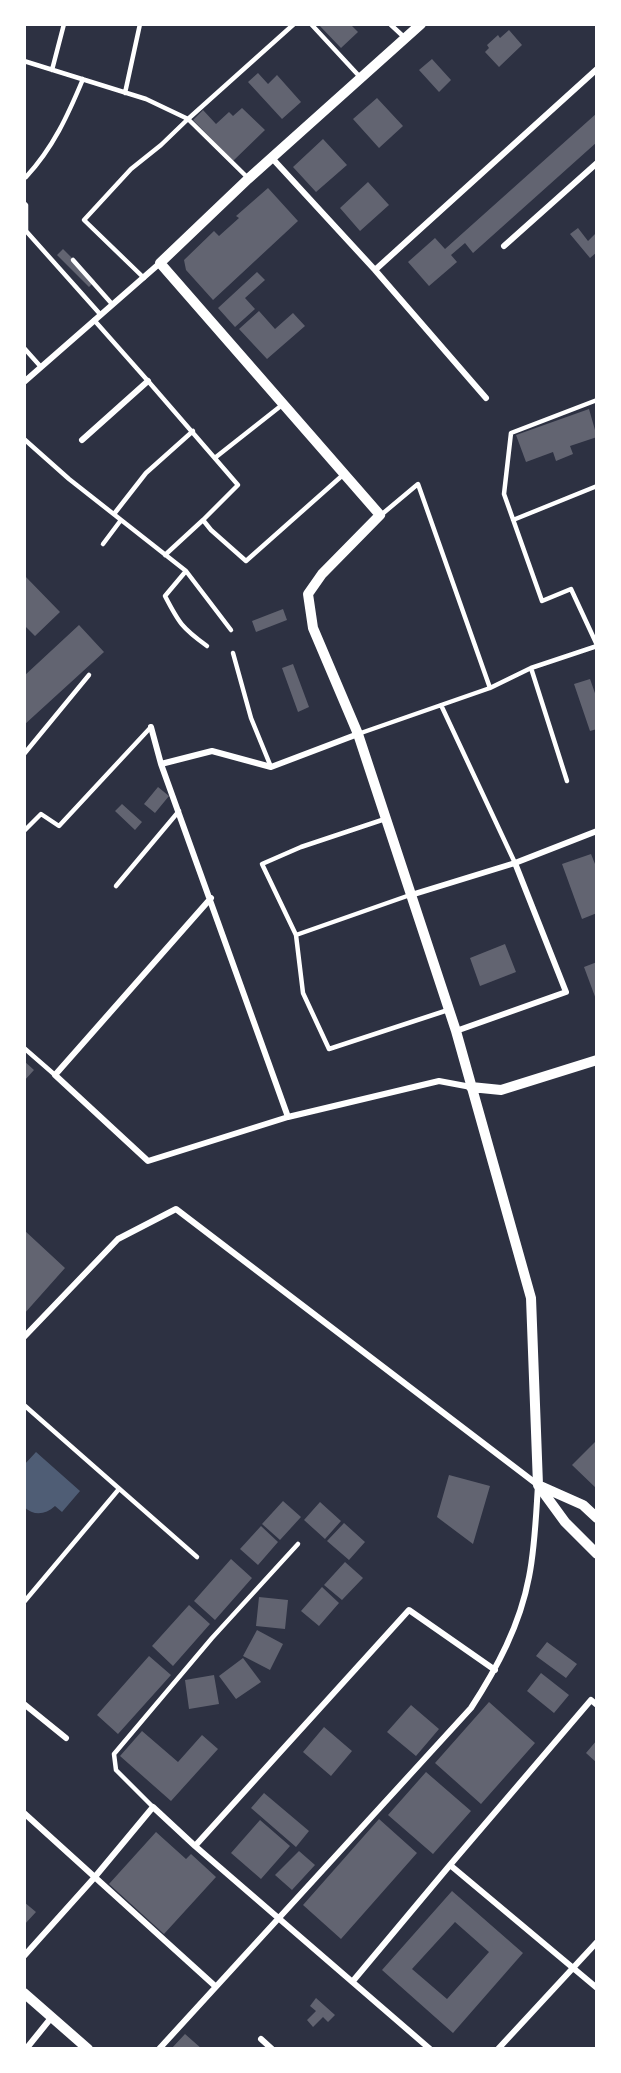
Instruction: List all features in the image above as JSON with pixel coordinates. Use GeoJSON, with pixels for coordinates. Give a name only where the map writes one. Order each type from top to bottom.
{"type":"FeatureCollection","features":[{"type":"Feature","properties":{"kind":"street"},"geometry":{"type":"LineString","coordinates":[[24,382],[144,278],[248,179],[421,24]]}},
{"type":"Feature","properties":{"kind":"street"},"geometry":{"type":"LineString","coordinates":[[375,270],[597,69]]}},
{"type":"Feature","properties":{"kind":"street"},"geometry":{"type":"LineString","coordinates":[[272,157],[375,270],[486,398]]}},
{"type":"Feature","properties":{"kind":"street"},"geometry":{"type":"LineString","coordinates":[[504,246],[597,163]]}},
{"type":"Feature","properties":{"kind":"street"},"geometry":{"type":"LineString","coordinates":[[159,263],[380,515],[322,573],[308,594],[313,628],[358,734],[456,1031],[531,1298],[538,1485],[529,1578],[515,1626],[495,1670],[471,1708],[159,2049]]}},
{"type":"Feature","properties":{"kind":"street"},"geometry":{"type":"LineString","coordinates":[[82,440],[148,381]]}},
{"type":"Feature","properties":{"kind":"street"},"geometry":{"type":"LineString","coordinates":[[151,727],[161,764],[288,1117]]}},
{"type":"Feature","properties":{"kind":"street"},"geometry":{"type":"LineString","coordinates":[[161,764],[212,751],[271,767],[358,734]]}},
{"type":"Feature","properties":{"kind":"street"},"geometry":{"type":"LineString","coordinates":[[411,895],[515,863],[597,831]]}},
{"type":"Feature","properties":{"kind":"street"},"geometry":{"type":"LineString","coordinates":[[456,1031],[566,992],[515,863]]}},
{"type":"Feature","properties":{"kind":"street"},"geometry":{"type":"LineString","coordinates":[[211,898],[55,1075],[148,1161],[288,1117],[439,1081],[501,1090],[597,1060]]}},
{"type":"Feature","properties":{"kind":"street"},"geometry":{"type":"LineString","coordinates":[[24,1337],[118,1239],[176,1209],[538,1485],[583,1505],[597,1518]]}},
{"type":"Feature","properties":{"kind":"street"},"geometry":{"type":"LineString","coordinates":[[538,1485],[565,1522],[597,1554]]}},
{"type":"Feature","properties":{"kind":"street"},"geometry":{"type":"LineString","coordinates":[[195,1846],[409,1610],[495,1670]]}},
{"type":"Feature","properties":{"kind":"street"},"geometry":{"type":"LineString","coordinates":[[353,1981],[591,1700],[597,1705]]}},
{"type":"Feature","properties":{"kind":"street"},"geometry":{"type":"LineString","coordinates":[[24,1704],[66,1738]]}},
{"type":"Feature","properties":{"kind":"street"},"geometry":{"type":"LineString","coordinates":[[24,1956],[94,1878],[153,1807],[430,2049]]}},
{"type":"Feature","properties":{"kind":"street"},"geometry":{"type":"LineString","coordinates":[[24,1814],[215,1986]]}},
{"type":"Feature","properties":{"kind":"street"},"geometry":{"type":"LineString","coordinates":[[450,1865],[597,1988]]}},
{"type":"Feature","properties":{"kind":"street"},"geometry":{"type":"LineString","coordinates":[[498,2049],[597,1942]]}},
{"type":"Feature","properties":{"kind":"street"},"geometry":{"type":"LineString","coordinates":[[24,1993],[88,2049]]}},
{"type":"Feature","properties":{"kind":"street"},"geometry":{"type":"LineString","coordinates":[[26,2049],[51,2018]]}},
{"type":"Feature","properties":{"kind":"street"},"geometry":{"type":"LineString","coordinates":[[261,2039],[272,2049]]}},
{"type":"Feature","properties":{"kind":"lane"},"geometry":{"type":"LineString","coordinates":[[52,70],[64,24]]}},
{"type":"Feature","properties":{"kind":"lane"},"geometry":{"type":"LineString","coordinates":[[125,93],[140,24]]}},
{"type":"Feature","properties":{"kind":"lane"},"geometry":{"type":"LineString","coordinates":[[144,278],[84,220],[131,168],[161,146],[294,24]]}},
{"type":"Feature","properties":{"kind":"lane"},"geometry":{"type":"LineString","coordinates":[[311,24],[361,79]]}},
{"type":"Feature","properties":{"kind":"lane"},"geometry":{"type":"LineString","coordinates":[[390,24],[405,38]]}},
{"type":"Feature","properties":{"kind":"lane"},"geometry":{"type":"LineString","coordinates":[[24,61],[146,99],[188,119],[248,179]]}},
{"type":"Feature","properties":{"kind":"lane"},"geometry":{"type":"LineString","coordinates":[[26,177],[43,159],[60,130],[83,79]]}},
{"type":"Feature","properties":{"kind":"lane"},"geometry":{"type":"LineString","coordinates":[[24,203],[26,205],[26,231],[29,236],[100,314]]}},
{"type":"Feature","properties":{"kind":"lane"},"geometry":{"type":"LineString","coordinates":[[24,240],[29,236]]}},
{"type":"Feature","properties":{"kind":"lane"},"geometry":{"type":"LineString","coordinates":[[73,260],[112,304]]}},
{"type":"Feature","properties":{"kind":"lane"},"geometry":{"type":"LineString","coordinates":[[94,320],[216,457],[238,485],[165,555]]}},
{"type":"Feature","properties":{"kind":"lane"},"geometry":{"type":"LineString","coordinates":[[24,348],[40,367]]}},
{"type":"Feature","properties":{"kind":"lane"},"geometry":{"type":"LineString","coordinates":[[358,734],[490,688],[531,668],[597,645],[572,589],[542,601],[504,494],[511,433],[597,400]]}},
{"type":"Feature","properties":{"kind":"lane"},"geometry":{"type":"LineString","coordinates":[[216,457],[283,404]]}},
{"type":"Feature","properties":{"kind":"lane"},"geometry":{"type":"LineString","coordinates":[[114,514],[147,473],[193,431]]}},
{"type":"Feature","properties":{"kind":"lane"},"geometry":{"type":"LineString","coordinates":[[24,439],[186,571],[231,630]]}},
{"type":"Feature","properties":{"kind":"lane"},"geometry":{"type":"LineString","coordinates":[[203,520],[211,531],[246,561],[344,474]]}},
{"type":"Feature","properties":{"kind":"lane"},"geometry":{"type":"LineString","coordinates":[[380,515],[418,484],[490,688]]}},
{"type":"Feature","properties":{"kind":"lane"},"geometry":{"type":"LineString","coordinates":[[513,520],[597,486]]}},
{"type":"Feature","properties":{"kind":"lane"},"geometry":{"type":"LineString","coordinates":[[103,544],[122,520]]}},
{"type":"Feature","properties":{"kind":"lane"},"geometry":{"type":"LineString","coordinates":[[186,571],[165,596],[179,623],[187,632],[207,646]]}},
{"type":"Feature","properties":{"kind":"lane"},"geometry":{"type":"LineString","coordinates":[[233,653],[251,718],[271,767]]}},
{"type":"Feature","properties":{"kind":"lane"},"geometry":{"type":"LineString","coordinates":[[531,668],[567,781]]}},
{"type":"Feature","properties":{"kind":"lane"},"geometry":{"type":"LineString","coordinates":[[24,754],[89,675]]}},
{"type":"Feature","properties":{"kind":"lane"},"geometry":{"type":"LineString","coordinates":[[441,705],[515,863]]}},
{"type":"Feature","properties":{"kind":"lane"},"geometry":{"type":"LineString","coordinates":[[24,831],[41,813],[59,826],[151,727]]}},
{"type":"Feature","properties":{"kind":"lane"},"geometry":{"type":"LineString","coordinates":[[116,886],[179,811]]}},
{"type":"Feature","properties":{"kind":"lane"},"geometry":{"type":"LineString","coordinates":[[385,819],[301,847],[262,864],[296,935],[303,993],[329,1049],[448,1010]]}},
{"type":"Feature","properties":{"kind":"lane"},"geometry":{"type":"LineString","coordinates":[[296,935],[411,895]]}},
{"type":"Feature","properties":{"kind":"lane"},"geometry":{"type":"LineString","coordinates":[[24,1048],[55,1075]]}},
{"type":"Feature","properties":{"kind":"lane"},"geometry":{"type":"LineString","coordinates":[[24,1405],[197,1557]]}},
{"type":"Feature","properties":{"kind":"lane"},"geometry":{"type":"LineString","coordinates":[[24,1602],[119,1489]]}},
{"type":"Feature","properties":{"kind":"lane"},"geometry":{"type":"LineString","coordinates":[[153,1807],[116,1770],[114,1754],[212,1638],[297,1544]]}},
{"type":"Feature","properties":{"kind":"water"},"geometry":{"type":"Polygon","coordinates":[[[36,1452],[80,1491],[62,1512],[55,1506],[40,1513],[32,1512],[24,1507],[24,1465],[36,1452]]]}},
{"type":"Feature","properties":{"kind":"building"},"geometry":{"type":"Polygon","coordinates":[[[318,24],[350,24],[358,32],[341,48],[318,24]]]}},
{"type":"Feature","properties":{"kind":"building"},"geometry":{"type":"Polygon","coordinates":[[[509,30],[522,45],[499,67],[485,52],[489,48],[487,45],[498,35],[500,38],[509,30]]]}},
{"type":"Feature","properties":{"kind":"building"},"geometry":{"type":"Polygon","coordinates":[[[432,59],[451,80],[439,92],[419,70],[432,59]]]}},
{"type":"Feature","properties":{"kind":"building"},"geometry":{"type":"Polygon","coordinates":[[[258,73],[268,84],[277,75],[301,102],[282,119],[248,82],[258,73]]]}},
{"type":"Feature","properties":{"kind":"building"},"geometry":{"type":"Polygon","coordinates":[[[377,98],[403,126],[379,148],[353,119],[377,98]]]}},
{"type":"Feature","properties":{"kind":"building"},"geometry":{"type":"Polygon","coordinates":[[[242,108],[265,130],[233,161],[193,120],[203,110],[216,124],[229,112],[233,116],[242,108]]]}},
{"type":"Feature","properties":{"kind":"building"},"geometry":{"type":"Polygon","coordinates":[[[597,113],[597,142],[473,253],[465,243],[451,255],[457,262],[429,286],[408,262],[435,238],[445,249],[597,113]]]}},
{"type":"Feature","properties":{"kind":"building"},"geometry":{"type":"Polygon","coordinates":[[[323,139],[347,165],[316,192],[293,167],[323,139]]]}},
{"type":"Feature","properties":{"kind":"building"},"geometry":{"type":"Polygon","coordinates":[[[368,182],[389,205],[360,231],[340,208],[368,182]]]}},
{"type":"Feature","properties":{"kind":"building"},"geometry":{"type":"Polygon","coordinates":[[[268,188],[298,221],[213,300],[186,270],[184,260],[214,231],[219,236],[239,218],[236,216],[268,188]]]}},
{"type":"Feature","properties":{"kind":"building"},"geometry":{"type":"Polygon","coordinates":[[[578,228],[588,241],[597,232],[597,252],[590,258],[570,234],[578,228]]]}},
{"type":"Feature","properties":{"kind":"building"},"geometry":{"type":"Polygon","coordinates":[[[63,249],[95,281],[89,287],[57,255],[63,249]]]}},
{"type":"Feature","properties":{"kind":"building"},"geometry":{"type":"Polygon","coordinates":[[[257,272],[265,280],[245,298],[255,309],[235,327],[218,308],[257,272]]]}},
{"type":"Feature","properties":{"kind":"building"},"geometry":{"type":"Polygon","coordinates":[[[259,311],[275,329],[293,313],[305,326],[267,359],[239,329],[259,311]]]}},
{"type":"Feature","properties":{"kind":"building"},"geometry":{"type":"Polygon","coordinates":[[[589,409],[597,437],[570,446],[573,454],[556,461],[553,452],[526,462],[516,435],[589,409]]]}},
{"type":"Feature","properties":{"kind":"building"},"geometry":{"type":"Polygon","coordinates":[[[24,575],[60,612],[35,636],[24,625],[24,575]]]}},
{"type":"Feature","properties":{"kind":"building"},"geometry":{"type":"Polygon","coordinates":[[[283,609],[287,620],[256,632],[252,621],[283,609]]]}},
{"type":"Feature","properties":{"kind":"building"},"geometry":{"type":"Polygon","coordinates":[[[79,625],[104,652],[24,725],[24,676],[79,625]]]}},
{"type":"Feature","properties":{"kind":"building"},"geometry":{"type":"Polygon","coordinates":[[[293,664],[309,707],[298,712],[282,668],[293,664]]]}},
{"type":"Feature","properties":{"kind":"building"},"geometry":{"type":"Polygon","coordinates":[[[590,679],[597,699],[597,729],[590,731],[574,684],[590,679]]]}},
{"type":"Feature","properties":{"kind":"building"},"geometry":{"type":"Polygon","coordinates":[[[158,787],[169,796],[155,813],[144,804],[158,787]]]}},
{"type":"Feature","properties":{"kind":"building"},"geometry":{"type":"Polygon","coordinates":[[[122,804],[142,822],[135,830],[115,811],[122,804]]]}},
{"type":"Feature","properties":{"kind":"building"},"geometry":{"type":"Polygon","coordinates":[[[591,854],[597,869],[597,913],[582,919],[562,864],[591,854]]]}},
{"type":"Feature","properties":{"kind":"building"},"geometry":{"type":"Polygon","coordinates":[[[505,944],[516,972],[480,986],[470,958],[505,944]]]}},
{"type":"Feature","properties":{"kind":"building"},"geometry":{"type":"Polygon","coordinates":[[[597,962],[597,1002],[584,967],[597,962]]]}},
{"type":"Feature","properties":{"kind":"building"},"geometry":{"type":"Polygon","coordinates":[[[24,1061],[34,1070],[24,1081],[24,1061]]]}},
{"type":"Feature","properties":{"kind":"building"},"geometry":{"type":"Polygon","coordinates":[[[24,1230],[65,1268],[24,1314],[24,1230]]]}},
{"type":"Feature","properties":{"kind":"building"},"geometry":{"type":"Polygon","coordinates":[[[597,1440],[597,1489],[572,1465],[597,1440]]]}},
{"type":"Feature","properties":{"kind":"building"},"geometry":{"type":"Polygon","coordinates":[[[449,1475],[490,1486],[473,1544],[437,1517],[449,1475]]]}},
{"type":"Feature","properties":{"kind":"building"},"geometry":{"type":"Polygon","coordinates":[[[283,1501],[301,1517],[280,1540],[262,1524],[283,1501]]]}},
{"type":"Feature","properties":{"kind":"building"},"geometry":{"type":"Polygon","coordinates":[[[320,1502],[341,1521],[325,1539],[304,1520],[320,1502]]]}},
{"type":"Feature","properties":{"kind":"building"},"geometry":{"type":"Polygon","coordinates":[[[344,1523],[365,1542],[349,1560],[327,1541],[344,1523]]]}},
{"type":"Feature","properties":{"kind":"building"},"geometry":{"type":"Polygon","coordinates":[[[261,1526],[278,1542],[258,1565],[240,1549],[261,1526]]]}},
{"type":"Feature","properties":{"kind":"building"},"geometry":{"type":"Polygon","coordinates":[[[231,1559],[252,1578],[215,1620],[194,1601],[231,1559]]]}},
{"type":"Feature","properties":{"kind":"building"},"geometry":{"type":"Polygon","coordinates":[[[345,1562],[363,1578],[342,1600],[324,1585],[345,1562]]]}},
{"type":"Feature","properties":{"kind":"building"},"geometry":{"type":"Polygon","coordinates":[[[322,1587],[339,1603],[319,1626],[301,1611],[322,1587]]]}},
{"type":"Feature","properties":{"kind":"building"},"geometry":{"type":"Polygon","coordinates":[[[259,1597],[288,1600],[285,1629],[256,1626],[259,1597]]]}},
{"type":"Feature","properties":{"kind":"building"},"geometry":{"type":"Polygon","coordinates":[[[189,1605],[210,1624],[173,1666],[152,1646],[189,1605]]]}},
{"type":"Feature","properties":{"kind":"building"},"geometry":{"type":"Polygon","coordinates":[[[257,1630],[283,1644],[270,1670],[243,1656],[257,1630]]]}},
{"type":"Feature","properties":{"kind":"building"},"geometry":{"type":"Polygon","coordinates":[[[547,1642],[577,1664],[566,1678],[536,1656],[547,1642]]]}},
{"type":"Feature","properties":{"kind":"building"},"geometry":{"type":"Polygon","coordinates":[[[149,1656],[171,1675],[118,1734],[97,1715],[149,1656]]]}},
{"type":"Feature","properties":{"kind":"building"},"geometry":{"type":"Polygon","coordinates":[[[243,1658],[261,1682],[236,1699],[219,1676],[243,1658]]]}},
{"type":"Feature","properties":{"kind":"building"},"geometry":{"type":"Polygon","coordinates":[[[541,1673],[569,1695],[554,1713],[527,1691],[541,1673]]]}},
{"type":"Feature","properties":{"kind":"building"},"geometry":{"type":"Polygon","coordinates":[[[214,1675],[219,1704],[189,1709],[185,1680],[214,1675]]]}},
{"type":"Feature","properties":{"kind":"building"},"geometry":{"type":"Polygon","coordinates":[[[489,1702],[535,1743],[481,1804],[435,1763],[489,1702]]]}},
{"type":"Feature","properties":{"kind":"building"},"geometry":{"type":"Polygon","coordinates":[[[411,1705],[439,1729],[416,1756],[387,1732],[411,1705]]]}},
{"type":"Feature","properties":{"kind":"building"},"geometry":{"type":"Polygon","coordinates":[[[324,1727],[352,1751],[331,1776],[303,1752],[324,1727]]]}},
{"type":"Feature","properties":{"kind":"building"},"geometry":{"type":"Polygon","coordinates":[[[142,1731],[178,1762],[202,1735],[218,1749],[171,1801],[120,1756],[142,1731]]]}},
{"type":"Feature","properties":{"kind":"building"},"geometry":{"type":"Polygon","coordinates":[[[597,1740],[597,1763],[586,1753],[597,1740]]]}},
{"type":"Feature","properties":{"kind":"building"},"geometry":{"type":"Polygon","coordinates":[[[426,1772],[471,1811],[433,1854],[388,1815],[426,1772]]]}},
{"type":"Feature","properties":{"kind":"building"},"geometry":{"type":"Polygon","coordinates":[[[264,1793],[309,1831],[296,1847],[251,1808],[264,1793]]]}},
{"type":"Feature","properties":{"kind":"building"},"geometry":{"type":"Polygon","coordinates":[[[379,1819],[417,1853],[341,1939],[303,1905],[379,1819]]]}},
{"type":"Feature","properties":{"kind":"building"},"geometry":{"type":"Polygon","coordinates":[[[260,1820],[290,1846],[261,1879],[231,1853],[260,1820]]]}},
{"type":"Feature","properties":{"kind":"building"},"geometry":{"type":"Polygon","coordinates":[[[156,1832],[186,1859],[191,1854],[216,1877],[164,1934],[109,1884],[156,1832]]]}},
{"type":"Feature","properties":{"kind":"building"},"geometry":{"type":"Polygon","coordinates":[[[299,1851],[315,1865],[292,1890],[275,1875],[299,1851]]]}},
{"type":"Feature","properties":{"kind":"building"},"geometry":{"type":"Polygon","coordinates":[[[452,1891],[523,1953],[453,2033],[382,1970],[452,1891]],[[455,1922],[412,1969],[447,1999],[489,1952],[455,1922]]]}},
{"type":"Feature","properties":{"kind":"building"},"geometry":{"type":"Polygon","coordinates":[[[24,1902],[36,1912],[24,1925],[24,1902]]]}},
{"type":"Feature","properties":{"kind":"building"},"geometry":{"type":"Polygon","coordinates":[[[316,1998],[335,2015],[328,2022],[323,2017],[313,2027],[307,2020],[316,2011],[310,2006],[316,1998]]]}},
{"type":"Feature","properties":{"kind":"building"},"geometry":{"type":"Polygon","coordinates":[[[185,2034],[202,2049],[171,2049],[185,2034]]]}}]}
